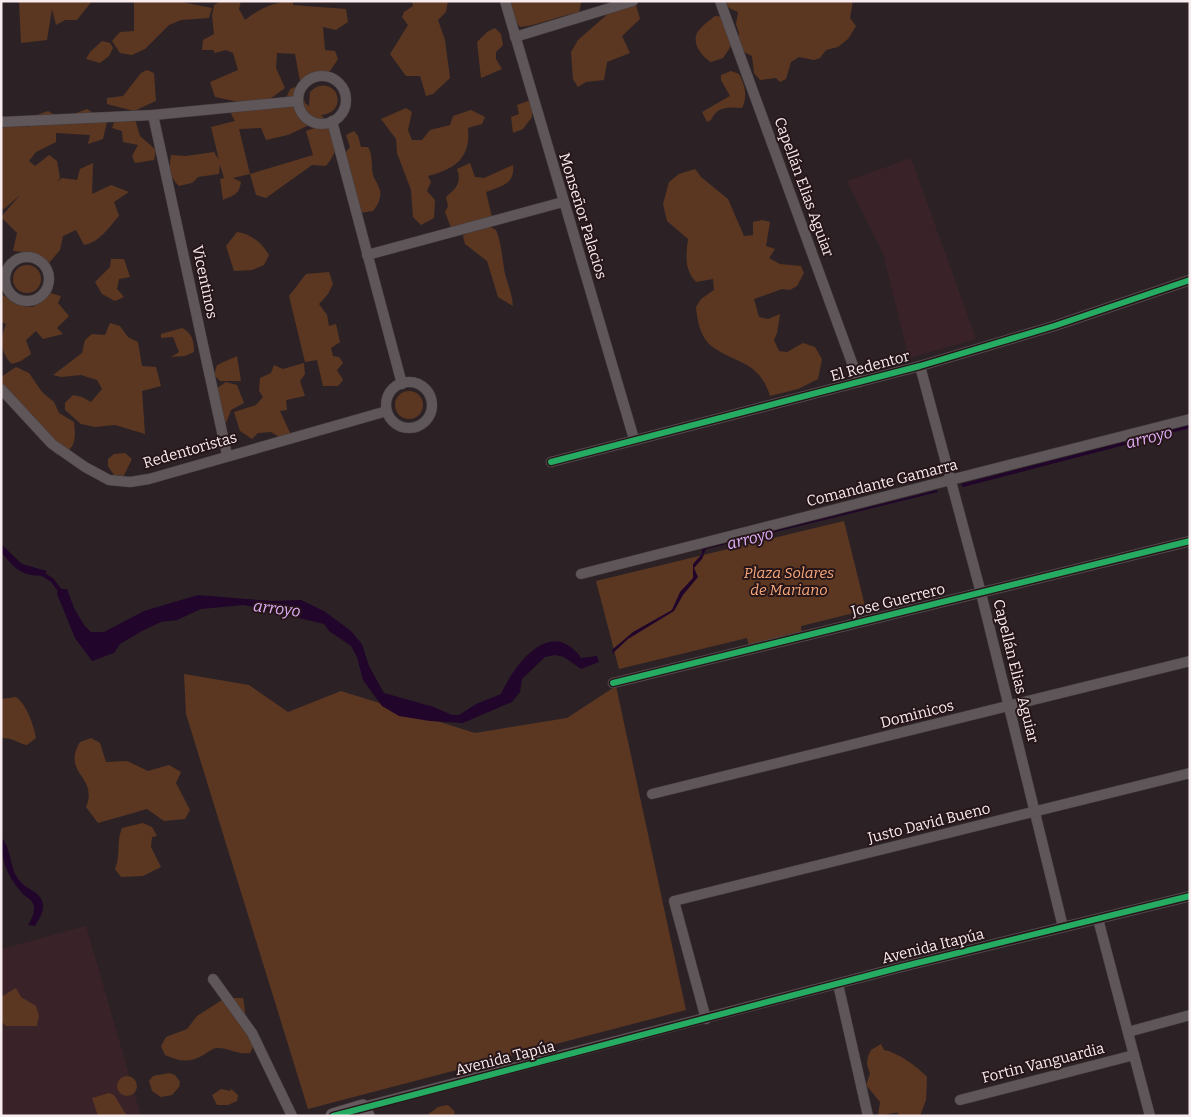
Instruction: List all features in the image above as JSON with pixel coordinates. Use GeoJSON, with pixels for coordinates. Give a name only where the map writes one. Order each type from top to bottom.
{"type":"FeatureCollection","features":[{"type":"Feature","properties":{"kind":"street","name":"Monseñor Palacios"},"geometry":{"type":"LineString","coordinates":[[505,1],[634,439]]}},
{"type":"Feature","properties":{"kind":"street"},"geometry":{"type":"LineString","coordinates":[[515,37],[633,1]]}},
{"type":"Feature","properties":{"kind":"street","name":"Capellán Elias Aguiar"},"geometry":{"type":"LineString","coordinates":[[720,1],[859,382]]}},
{"type":"Feature","properties":{"kind":"street"},"geometry":{"type":"LineString","coordinates":[[323,76],[338,82],[346,96],[343,111],[332,121],[325,124],[310,120],[300,109],[299,93],[308,80],[323,76]]}},
{"type":"Feature","properties":{"kind":"street"},"geometry":{"type":"LineString","coordinates":[[1,122],[153,115],[298,101]]}},
{"type":"Feature","properties":{"kind":"street","name":"Vicentinos"},"geometry":{"type":"LineString","coordinates":[[153,115],[227,455]]}},
{"type":"Feature","properties":{"kind":"street"},"geometry":{"type":"LineString","coordinates":[[332,121],[402,384]]}},
{"type":"Feature","properties":{"kind":"street"},"geometry":{"type":"LineString","coordinates":[[367,255],[563,202]]}},
{"type":"Feature","properties":{"kind":"street"},"geometry":{"type":"LineString","coordinates":[[32,258],[44,266],[48,273],[49,280],[44,294],[31,301],[17,299],[4,290],[7,270],[18,260],[32,258]]}},
{"type":"Feature","properties":{"kind":"street","name":"El Redentor"},"geometry":{"type":"LineString","coordinates":[[551,462],[920,366],[1054,326],[1190,280]]}},
{"type":"Feature","properties":{"kind":"street","name":"Capellán Elias Aguiar"},"geometry":{"type":"LineString","coordinates":[[920,366],[981,593],[1063,927]]}},
{"type":"Feature","properties":{"kind":"street"},"geometry":{"type":"LineString","coordinates":[[415,383],[426,390],[432,402],[429,416],[420,425],[407,428],[394,422],[387,411],[386,405],[391,392],[402,384],[415,383]]}},
{"type":"Feature","properties":{"kind":"street","name":"Redentoristas"},"geometry":{"type":"LineString","coordinates":[[1,389],[52,444],[85,467],[109,480],[130,482],[149,479],[227,455],[387,411]]}},
{"type":"Feature","properties":{"kind":"street","name":"Comandante Gamarra"},"geometry":{"type":"LineString","coordinates":[[581,574],[951,482],[1190,419]]}},
{"type":"Feature","properties":{"kind":"street","name":"Jose Guerrero"},"geometry":{"type":"LineString","coordinates":[[613,683],[1190,541]]}},
{"type":"Feature","properties":{"kind":"street","name":"Dominicos"},"geometry":{"type":"LineString","coordinates":[[652,794],[1190,661]]}},
{"type":"Feature","properties":{"kind":"street","name":"Justo David Bueno"},"geometry":{"type":"LineString","coordinates":[[706,1019],[674,901],[1190,773]]}},
{"type":"Feature","properties":{"kind":"street","name":"Avenida Itapúa"},"geometry":{"type":"LineString","coordinates":[[684,1025],[838,984],[1190,896]]}},
{"type":"Feature","properties":{"kind":"street"},"geometry":{"type":"LineString","coordinates":[[1098,919],[1150,1116]]}},
{"type":"Feature","properties":{"kind":"street"},"geometry":{"type":"LineString","coordinates":[[213,979],[252,1033],[292,1116]]}},
{"type":"Feature","properties":{"kind":"street"},"geometry":{"type":"LineString","coordinates":[[838,984],[868,1116]]}},
{"type":"Feature","properties":{"kind":"street"},"geometry":{"type":"LineString","coordinates":[[1128,1032],[1190,1015]]}},
{"type":"Feature","properties":{"kind":"street","name":"Avenida Tapúa"},"geometry":{"type":"LineString","coordinates":[[333,1116],[365,1111],[684,1025]]}},
{"type":"Feature","properties":{"kind":"street","name":"Fortin Vanguardia"},"geometry":{"type":"LineString","coordinates":[[960,1100],[1134,1055]]}},
{"type":"Feature","properties":{"kind":"shaded area"},"geometry":{"type":"Polygon","coordinates":[[[911,158],[976,339],[909,358],[883,253],[847,181],[911,158]]]}},
{"type":"Feature","properties":{"kind":"shaded area"},"geometry":{"type":"Polygon","coordinates":[[[86,926],[141,1116],[1,1116],[1,949],[86,926]]]}},
{"type":"Feature","properties":{"kind":"green space"},"geometry":{"type":"Polygon","coordinates":[[[19,1],[92,1],[77,20],[65,20],[56,25],[52,9],[47,40],[21,43],[19,1]]]}},
{"type":"Feature","properties":{"kind":"green space"},"geometry":{"type":"Polygon","coordinates":[[[134,1],[177,1],[212,8],[209,18],[181,20],[169,25],[145,49],[132,55],[120,53],[112,41],[120,32],[134,31],[134,1]]]}},
{"type":"Feature","properties":{"kind":"green space"},"geometry":{"type":"Polygon","coordinates":[[[221,1],[241,1],[239,9],[245,20],[268,6],[280,2],[293,1],[293,5],[346,9],[348,22],[336,30],[323,27],[325,50],[335,51],[338,59],[328,74],[300,81],[295,54],[277,53],[276,68],[285,88],[270,99],[258,100],[276,109],[284,103],[290,89],[300,85],[305,103],[309,106],[310,92],[316,87],[325,86],[335,91],[338,100],[336,107],[330,113],[321,115],[324,118],[288,135],[266,140],[261,128],[239,129],[250,174],[233,178],[241,182],[239,190],[223,200],[220,179],[224,178],[220,165],[219,174],[198,177],[192,183],[179,186],[173,179],[170,168],[171,155],[186,156],[214,152],[219,160],[211,127],[235,121],[231,114],[239,102],[215,97],[210,82],[238,70],[233,53],[226,50],[215,53],[213,50],[202,50],[203,40],[214,34],[212,16],[214,5],[221,1]]]}},
{"type":"Feature","properties":{"kind":"green space"},"geometry":{"type":"Polygon","coordinates":[[[412,1],[448,1],[446,12],[438,20],[445,40],[450,78],[433,94],[426,96],[420,76],[406,76],[390,54],[408,25],[402,17],[404,12],[413,6],[412,1]]]}},
{"type":"Feature","properties":{"kind":"green space"},"geometry":{"type":"Polygon","coordinates":[[[509,1],[584,1],[581,3],[579,13],[520,27],[511,14],[509,1]]]}},
{"type":"Feature","properties":{"kind":"green space"},"geometry":{"type":"Polygon","coordinates":[[[725,1],[853,1],[850,18],[856,26],[848,39],[838,47],[826,50],[820,58],[814,60],[799,57],[791,62],[786,79],[780,82],[776,78],[760,80],[754,73],[752,56],[744,52],[737,43],[739,33],[736,24],[738,12],[729,8],[725,1]]]}},
{"type":"Feature","properties":{"kind":"green space"},"geometry":{"type":"Polygon","coordinates":[[[636,5],[640,19],[622,36],[630,53],[607,62],[604,80],[586,82],[578,87],[573,79],[571,52],[578,40],[609,13],[636,5]]]}},
{"type":"Feature","properties":{"kind":"green space"},"geometry":{"type":"Polygon","coordinates":[[[715,16],[726,17],[731,46],[723,58],[711,62],[700,52],[696,38],[697,33],[702,27],[715,16]]]}},
{"type":"Feature","properties":{"kind":"green space"},"geometry":{"type":"Polygon","coordinates":[[[495,28],[501,34],[503,45],[496,52],[496,59],[502,69],[481,78],[477,42],[487,32],[495,28]]]}},
{"type":"Feature","properties":{"kind":"green space"},"geometry":{"type":"Polygon","coordinates":[[[102,41],[110,43],[113,48],[109,56],[100,63],[86,59],[90,52],[102,41]]]}},
{"type":"Feature","properties":{"kind":"green space"},"geometry":{"type":"Polygon","coordinates":[[[147,70],[154,73],[156,101],[134,111],[107,104],[107,98],[123,96],[141,73],[147,70]]]}},
{"type":"Feature","properties":{"kind":"green space"},"geometry":{"type":"Polygon","coordinates":[[[731,71],[739,74],[743,82],[744,104],[742,108],[724,108],[707,122],[702,112],[730,96],[721,80],[721,75],[731,71]]]}},
{"type":"Feature","properties":{"kind":"green space"},"geometry":{"type":"Polygon","coordinates":[[[528,101],[532,105],[532,117],[523,129],[513,133],[511,117],[519,114],[517,105],[528,101]]]}},
{"type":"Feature","properties":{"kind":"green space"},"geometry":{"type":"Polygon","coordinates":[[[406,108],[412,112],[408,130],[412,140],[422,140],[430,130],[450,125],[453,116],[471,110],[485,117],[482,124],[468,128],[467,147],[459,161],[446,170],[428,176],[431,182],[427,191],[435,200],[434,218],[421,225],[413,217],[411,190],[397,153],[396,139],[381,119],[406,108]]]}},
{"type":"Feature","properties":{"kind":"green space"},"geometry":{"type":"Polygon","coordinates":[[[87,109],[107,122],[103,139],[88,144],[90,135],[56,133],[56,142],[36,152],[29,161],[35,166],[49,155],[57,161],[60,178],[57,182],[62,178],[77,180],[80,169],[93,163],[92,194],[111,185],[129,192],[114,202],[119,216],[103,234],[90,243],[84,245],[76,230],[63,236],[60,250],[49,263],[34,253],[13,251],[17,233],[1,217],[20,195],[4,209],[1,208],[1,127],[3,129],[6,123],[16,122],[28,127],[34,116],[48,111],[66,121],[71,115],[87,109]]]}},
{"type":"Feature","properties":{"kind":"green space"},"geometry":{"type":"Polygon","coordinates":[[[134,116],[140,136],[156,150],[154,160],[135,163],[132,156],[138,145],[123,142],[122,131],[112,128],[116,117],[134,116]]]}},
{"type":"Feature","properties":{"kind":"green space"},"geometry":{"type":"Polygon","coordinates":[[[317,127],[334,127],[336,148],[326,166],[312,165],[266,198],[256,195],[250,174],[313,155],[306,131],[317,127]]]}},
{"type":"Feature","properties":{"kind":"green space"},"geometry":{"type":"Polygon","coordinates":[[[354,131],[358,136],[361,147],[368,147],[370,150],[373,175],[380,191],[379,201],[373,211],[360,213],[343,156],[350,147],[346,135],[354,131]]]}},
{"type":"Feature","properties":{"kind":"green space"},"geometry":{"type":"Polygon","coordinates":[[[470,163],[475,177],[484,178],[513,165],[512,176],[506,183],[486,192],[492,217],[451,228],[445,212],[448,206],[446,197],[457,185],[459,178],[457,169],[470,163]]]}},
{"type":"Feature","properties":{"kind":"green space"},"geometry":{"type":"Polygon","coordinates":[[[695,169],[701,177],[728,199],[744,236],[753,235],[753,222],[762,220],[770,222],[766,246],[775,249],[769,258],[780,264],[801,266],[804,273],[797,286],[790,290],[782,289],[754,299],[759,317],[768,319],[780,314],[774,340],[779,351],[787,352],[803,343],[815,347],[822,359],[818,379],[798,389],[770,396],[765,384],[752,368],[718,351],[703,336],[698,322],[696,307],[701,299],[714,290],[713,279],[696,282],[692,277],[687,262],[688,239],[667,221],[663,204],[669,182],[679,174],[695,169]]]}},
{"type":"Feature","properties":{"kind":"green space"},"geometry":{"type":"Polygon","coordinates":[[[489,226],[496,230],[498,236],[513,306],[498,297],[487,261],[465,244],[463,236],[470,230],[489,226]]]}},
{"type":"Feature","properties":{"kind":"green space"},"geometry":{"type":"Polygon","coordinates":[[[237,232],[251,237],[263,247],[269,255],[264,265],[252,270],[234,271],[226,246],[237,232]]]}},
{"type":"Feature","properties":{"kind":"green space"},"geometry":{"type":"Polygon","coordinates":[[[111,259],[124,259],[130,277],[119,279],[117,289],[124,297],[115,301],[102,294],[95,282],[110,267],[111,259]]]}},
{"type":"Feature","properties":{"kind":"green space"},"geometry":{"type":"Polygon","coordinates":[[[27,265],[37,269],[41,279],[37,289],[27,293],[17,289],[13,279],[17,269],[27,265]]]}},
{"type":"Feature","properties":{"kind":"green space"},"geometry":{"type":"Polygon","coordinates":[[[329,272],[333,284],[328,294],[319,304],[327,315],[329,326],[336,324],[340,342],[331,348],[333,356],[339,357],[343,363],[337,370],[343,380],[338,386],[323,386],[317,360],[305,362],[289,296],[306,274],[329,272]]]}},
{"type":"Feature","properties":{"kind":"green space"},"geometry":{"type":"Polygon","coordinates":[[[50,293],[61,296],[58,303],[69,316],[57,328],[63,334],[43,339],[36,331],[26,340],[31,354],[21,361],[12,364],[5,355],[2,345],[6,324],[1,322],[1,294],[22,306],[33,307],[50,293]]]}},
{"type":"Feature","properties":{"kind":"green space"},"geometry":{"type":"Polygon","coordinates":[[[110,323],[120,326],[128,337],[138,342],[142,366],[156,367],[161,386],[142,391],[145,434],[115,425],[95,427],[81,424],[65,410],[65,403],[73,395],[91,402],[102,389],[97,380],[81,375],[61,377],[53,375],[82,353],[85,340],[92,334],[105,335],[110,323]]]}},
{"type":"Feature","properties":{"kind":"green space"},"geometry":{"type":"Polygon","coordinates":[[[182,328],[192,337],[194,352],[185,356],[171,357],[179,352],[173,337],[161,338],[161,334],[182,328]]]}},
{"type":"Feature","properties":{"kind":"green space"},"geometry":{"type":"Polygon","coordinates":[[[237,356],[241,381],[220,381],[214,375],[217,365],[237,356]]]}},
{"type":"Feature","properties":{"kind":"green space"},"geometry":{"type":"Polygon","coordinates":[[[304,363],[305,374],[300,381],[305,396],[286,400],[287,410],[280,411],[291,435],[279,437],[271,432],[258,433],[252,439],[240,431],[234,412],[256,405],[263,397],[259,391],[260,378],[271,373],[274,365],[283,369],[304,363]]]}},
{"type":"Feature","properties":{"kind":"green space"},"geometry":{"type":"Polygon","coordinates":[[[16,367],[29,373],[42,392],[54,402],[59,413],[74,422],[75,439],[68,451],[57,455],[1,395],[1,377],[16,367]]]}},
{"type":"Feature","properties":{"kind":"green space"},"geometry":{"type":"Polygon","coordinates":[[[226,382],[237,385],[244,403],[231,410],[226,423],[217,408],[213,391],[226,382]]]}},
{"type":"Feature","properties":{"kind":"green space"},"geometry":{"type":"Polygon","coordinates":[[[409,391],[419,395],[423,405],[419,415],[409,419],[399,415],[395,405],[399,395],[409,391]]]}},
{"type":"Feature","properties":{"kind":"green space"},"geometry":{"type":"Polygon","coordinates":[[[125,453],[132,459],[123,477],[114,475],[108,466],[108,459],[114,454],[125,453]]]}},
{"type":"Feature","properties":{"kind":"green space","name":"Plaza Solares de Mariano"},"geometry":{"type":"Polygon","coordinates":[[[844,521],[866,610],[801,626],[802,635],[749,646],[747,638],[619,669],[596,581],[844,521]]]}},
{"type":"Feature","properties":{"kind":"green space"},"geometry":{"type":"Polygon","coordinates":[[[184,674],[249,685],[288,712],[341,691],[475,733],[567,718],[616,686],[686,1010],[308,1109],[186,714],[184,674]]]}},
{"type":"Feature","properties":{"kind":"green space"},"geometry":{"type":"Polygon","coordinates":[[[16,697],[27,710],[35,733],[36,738],[27,745],[1,738],[1,699],[16,697]]]}},
{"type":"Feature","properties":{"kind":"green space"},"geometry":{"type":"Polygon","coordinates":[[[91,738],[100,743],[106,762],[127,761],[148,771],[169,765],[181,772],[176,783],[190,810],[185,819],[164,821],[147,809],[98,823],[86,807],[89,797],[88,788],[75,761],[75,753],[80,742],[91,738]]]}},
{"type":"Feature","properties":{"kind":"green space"},"geometry":{"type":"Polygon","coordinates":[[[143,823],[152,827],[157,836],[152,837],[151,847],[161,867],[143,876],[121,877],[115,869],[122,828],[143,823]]]}},
{"type":"Feature","properties":{"kind":"green space"},"geometry":{"type":"Polygon","coordinates":[[[16,988],[21,997],[36,1006],[39,1016],[37,1026],[6,1026],[1,1021],[1,997],[16,988]]]}},
{"type":"Feature","properties":{"kind":"green space"},"geometry":{"type":"Polygon","coordinates":[[[225,998],[243,998],[247,1027],[253,1041],[250,1053],[216,1048],[190,1060],[176,1059],[165,1055],[161,1046],[166,1037],[187,1029],[197,1016],[225,998]]]}},
{"type":"Feature","properties":{"kind":"green space"},"geometry":{"type":"Polygon","coordinates":[[[881,1044],[884,1050],[907,1060],[927,1077],[926,1100],[920,1116],[899,1116],[898,1113],[895,1113],[878,1116],[880,1102],[866,1085],[870,1074],[867,1064],[868,1056],[871,1050],[881,1044]]]}},
{"type":"Feature","properties":{"kind":"green space"},"geometry":{"type":"Polygon","coordinates":[[[169,1073],[175,1075],[180,1082],[179,1087],[172,1095],[161,1097],[152,1091],[149,1081],[153,1076],[169,1073]]]}},
{"type":"Feature","properties":{"kind":"green space"},"geometry":{"type":"Polygon","coordinates":[[[127,1076],[134,1079],[137,1086],[134,1093],[127,1096],[120,1093],[117,1086],[120,1079],[127,1076]]]}},
{"type":"Feature","properties":{"kind":"green space"},"geometry":{"type":"Polygon","coordinates":[[[230,1088],[238,1095],[237,1101],[228,1105],[217,1105],[212,1095],[221,1089],[231,1091],[230,1088]]]}},
{"type":"Feature","properties":{"kind":"green space"},"geometry":{"type":"Polygon","coordinates":[[[109,1093],[114,1095],[127,1116],[98,1116],[92,1098],[109,1093]]]}},
{"type":"Feature","properties":{"kind":"green space"},"geometry":{"type":"Polygon","coordinates":[[[448,1105],[455,1112],[453,1116],[426,1116],[438,1107],[448,1105]]]}},
{"type":"Feature","properties":{"kind":"water"},"geometry":{"type":"Polygon","coordinates":[[[1190,425],[1190,428],[963,487],[961,484],[1190,425]]]}},
{"type":"Feature","properties":{"kind":"water"},"geometry":{"type":"Polygon","coordinates":[[[937,490],[938,492],[706,549],[702,559],[694,568],[698,577],[683,595],[674,611],[628,639],[612,654],[613,649],[633,632],[672,610],[680,592],[693,578],[693,564],[702,554],[702,549],[937,490]]]}},
{"type":"Feature","properties":{"kind":"water"},"geometry":{"type":"Polygon","coordinates":[[[1,544],[22,564],[47,571],[45,575],[37,576],[20,571],[1,552],[1,544]]]}},
{"type":"Feature","properties":{"kind":"water"},"geometry":{"type":"Polygon","coordinates":[[[58,589],[67,589],[74,608],[84,625],[91,632],[104,632],[144,611],[198,595],[271,601],[301,600],[324,611],[351,631],[362,644],[369,666],[384,693],[434,707],[452,715],[459,715],[476,704],[501,694],[507,682],[524,659],[535,649],[546,643],[558,641],[569,646],[581,658],[597,656],[599,662],[581,669],[564,657],[555,655],[545,657],[522,679],[520,692],[512,702],[463,723],[430,721],[399,716],[382,706],[363,680],[357,657],[351,646],[329,631],[324,624],[244,605],[201,609],[177,620],[161,622],[120,644],[114,653],[92,661],[75,638],[57,594],[58,589]]]}},
{"type":"Feature","properties":{"kind":"water"},"geometry":{"type":"Polygon","coordinates":[[[1,837],[5,842],[19,880],[42,900],[43,910],[35,926],[28,925],[33,914],[33,904],[16,886],[5,866],[1,837]]]}},
{"type":"Feature","properties":{"kind":"waterway","name":"arroyo"},"geometry":{"type":"LineString","coordinates":[[41,573],[52,580],[62,593]]}},
{"type":"Feature","properties":{"kind":"cycle path"},"geometry":{"type":"LineString","coordinates":[[551,462],[920,366],[1054,326],[1190,280]]}},
{"type":"Feature","properties":{"kind":"cycle path"},"geometry":{"type":"LineString","coordinates":[[613,683],[1190,541]]}},
{"type":"Feature","properties":{"kind":"cycle path"},"geometry":{"type":"LineString","coordinates":[[333,1116],[901,967],[1190,896]]}}]}
